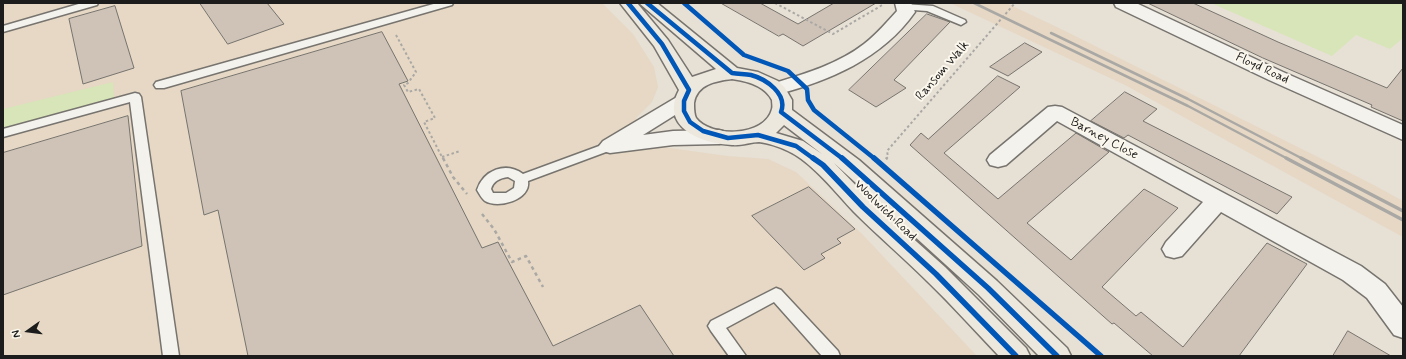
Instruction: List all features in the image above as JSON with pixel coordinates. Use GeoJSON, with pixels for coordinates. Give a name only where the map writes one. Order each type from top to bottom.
{"type":"FeatureCollection","features":[{"type":"Feature","properties":{"kind":"main road","name":"Woolwich Road"},"geometry":{"type":"LineString","coordinates":[[628,3],[649,25],[677,67],[687,95],[684,111],[690,122],[703,131],[719,137],[739,138],[758,135],[770,128],[781,112],[851,165],[988,288],[1057,356]]}},
{"type":"Feature","properties":{"kind":"main road"},"geometry":{"type":"LineString","coordinates":[[648,3],[732,73]]}},
{"type":"Feature","properties":{"kind":"main road"},"geometry":{"type":"LineString","coordinates":[[687,95],[697,82],[709,76],[732,73],[750,75],[763,80],[775,89],[781,98],[781,112]]}},
{"type":"Feature","properties":{"kind":"main road","name":"Woolwich Road"},"geometry":{"type":"LineString","coordinates":[[758,135],[796,146],[823,165],[862,207],[936,274],[1011,354]]}},
{"type":"Feature","properties":{"kind":"street","name":"Floyd Road"},"geometry":{"type":"LineString","coordinates":[[1122,3],[1276,76],[1403,133]]}},
{"type":"Feature","properties":{"kind":"street"},"geometry":{"type":"LineString","coordinates":[[775,89],[804,80],[849,62],[880,40],[906,12],[904,5]]}},
{"type":"Feature","properties":{"kind":"street"},"geometry":{"type":"LineString","coordinates":[[610,146],[687,95]]}},
{"type":"Feature","properties":{"kind":"street","name":"Barney Close"},"geometry":{"type":"LineString","coordinates":[[998,160],[1054,112],[1352,273],[1376,291],[1403,326]]}},
{"type":"Feature","properties":{"kind":"street"},"geometry":{"type":"LineString","coordinates":[[610,146],[673,138],[719,137]]}},
{"type":"Feature","properties":{"kind":"street"},"geometry":{"type":"LineString","coordinates":[[1174,249],[1218,200]]}},
{"type":"Feature","properties":{"kind":"lane"},"geometry":{"type":"LineString","coordinates":[[3,29],[93,3]]}},
{"type":"Feature","properties":{"kind":"lane"},"geometry":{"type":"LineString","coordinates":[[160,85],[448,3]]}},
{"type":"Feature","properties":{"kind":"lane"},"geometry":{"type":"LineString","coordinates":[[904,5],[929,8],[961,22]]}},
{"type":"Feature","properties":{"kind":"lane"},"geometry":{"type":"LineString","coordinates":[[3,133],[135,97],[171,356]]}},
{"type":"Feature","properties":{"kind":"lane"},"geometry":{"type":"LineString","coordinates":[[521,179],[610,146]]}},
{"type":"Feature","properties":{"kind":"lane"},"geometry":{"type":"LineString","coordinates":[[738,356],[716,326],[776,294],[832,356]]}},
{"type":"Feature","properties":{"kind":"path"},"geometry":{"type":"LineString","coordinates":[[775,3],[833,34],[885,3]]}},
{"type":"Feature","properties":{"kind":"path"},"geometry":{"type":"LineString","coordinates":[[396,35],[416,72],[408,83],[404,85],[408,92],[419,89],[435,118],[424,122],[453,177],[471,199]]}},
{"type":"Feature","properties":{"kind":"path"},"geometry":{"type":"LineString","coordinates":[[442,157],[460,150]]}},
{"type":"Feature","properties":{"kind":"path"},"geometry":{"type":"LineString","coordinates":[[479,209],[494,229],[512,262],[526,256],[543,287]]}},
{"type":"Feature","properties":{"kind":"shaded area"},"geometry":{"type":"Polygon","coordinates":[[[3,3],[602,3],[633,34],[654,67],[658,87],[652,102],[636,118],[656,146],[727,156],[768,159],[796,172],[862,234],[977,356],[3,356],[3,3]]]}},
{"type":"Feature","properties":{"kind":"shaded area"},"geometry":{"type":"Polygon","coordinates":[[[950,3],[1006,3],[1370,183],[1403,201],[1403,237],[1125,85],[950,3]]]}},
{"type":"Feature","properties":{"kind":"green space"},"geometry":{"type":"Polygon","coordinates":[[[1211,3],[1403,3],[1403,38],[1390,49],[1356,35],[1332,56],[1211,3]]]}},
{"type":"Feature","properties":{"kind":"green space"},"geometry":{"type":"Polygon","coordinates":[[[113,82],[114,98],[3,128],[3,109],[113,82]]]}},
{"type":"Feature","properties":{"kind":"building"},"geometry":{"type":"Polygon","coordinates":[[[200,3],[267,3],[284,24],[228,44],[200,3]]]}},
{"type":"Feature","properties":{"kind":"building"},"geometry":{"type":"Polygon","coordinates":[[[721,3],[760,3],[798,24],[834,3],[876,3],[803,46],[783,34],[779,36],[721,3]]]}},
{"type":"Feature","properties":{"kind":"building"},"geometry":{"type":"Polygon","coordinates":[[[1148,3],[1193,3],[1278,42],[1387,88],[1403,68],[1403,121],[1371,107],[1372,105],[1263,58],[1148,3]]]}},
{"type":"Feature","properties":{"kind":"building"},"geometry":{"type":"Polygon","coordinates":[[[115,6],[134,68],[83,84],[69,19],[115,6]]]}},
{"type":"Feature","properties":{"kind":"building"},"geometry":{"type":"Polygon","coordinates":[[[927,14],[950,22],[894,80],[906,88],[876,107],[849,90],[927,14]]]}},
{"type":"Feature","properties":{"kind":"building"},"geometry":{"type":"Polygon","coordinates":[[[382,32],[408,81],[399,84],[482,248],[498,242],[553,346],[640,305],[674,356],[248,356],[218,210],[204,215],[181,91],[382,32]]]}},
{"type":"Feature","properties":{"kind":"building"},"geometry":{"type":"Polygon","coordinates":[[[1025,43],[1042,52],[1008,76],[990,67],[1025,43]]]}},
{"type":"Feature","properties":{"kind":"building"},"geometry":{"type":"Polygon","coordinates":[[[998,76],[1020,87],[944,153],[998,199],[1076,133],[1109,152],[1027,223],[1071,260],[1144,189],[1178,208],[1102,287],[1136,316],[1141,312],[1183,347],[1267,243],[1307,264],[1239,356],[1153,356],[1114,323],[1112,324],[910,145],[921,133],[928,139],[998,76]]]}},
{"type":"Feature","properties":{"kind":"building"},"geometry":{"type":"Polygon","coordinates":[[[1125,92],[1157,109],[1143,121],[1292,197],[1277,214],[1128,135],[1124,138],[1091,121],[1125,92]]]}},
{"type":"Feature","properties":{"kind":"building"},"geometry":{"type":"Polygon","coordinates":[[[128,116],[142,246],[3,295],[3,153],[128,116]]]}},
{"type":"Feature","properties":{"kind":"building"},"geometry":{"type":"Polygon","coordinates":[[[809,187],[855,229],[837,239],[841,243],[821,254],[825,258],[804,270],[752,216],[809,187]]]}},
{"type":"Feature","properties":{"kind":"building"},"geometry":{"type":"Polygon","coordinates":[[[1348,331],[1391,356],[1333,356],[1348,331]]]}},
{"type":"Feature","properties":{"kind":"railway"},"geometry":{"type":"LineString","coordinates":[[974,3],[1188,106],[1288,159]]}},
{"type":"Feature","properties":{"kind":"railway"},"geometry":{"type":"LineString","coordinates":[[1051,33],[1188,99],[1303,159]]}},
{"type":"Feature","properties":{"kind":"railway"},"geometry":{"type":"LineString","coordinates":[[1286,158],[1403,220]]}},
{"type":"Feature","properties":{"kind":"railway"},"geometry":{"type":"LineString","coordinates":[[1301,158],[1403,211]]}},
{"type":"Feature","properties":{"kind":"cycle path"},"geometry":{"type":"LineString","coordinates":[[628,3],[662,44],[689,90],[684,101],[684,111],[690,122],[703,131],[728,138],[758,135],[796,146],[823,165],[863,207],[936,274],[1016,356]]}},
{"type":"Feature","properties":{"kind":"cycle path"},"geometry":{"type":"LineString","coordinates":[[647,3],[732,73],[750,75],[763,80],[775,89],[781,98],[783,107],[781,112],[851,165],[988,288],[1057,356]]}},
{"type":"Feature","properties":{"kind":"cycle path"},"geometry":{"type":"LineString","coordinates":[[684,3],[744,55],[788,71],[807,89],[808,100],[814,110],[880,163],[1101,356]]}}]}
